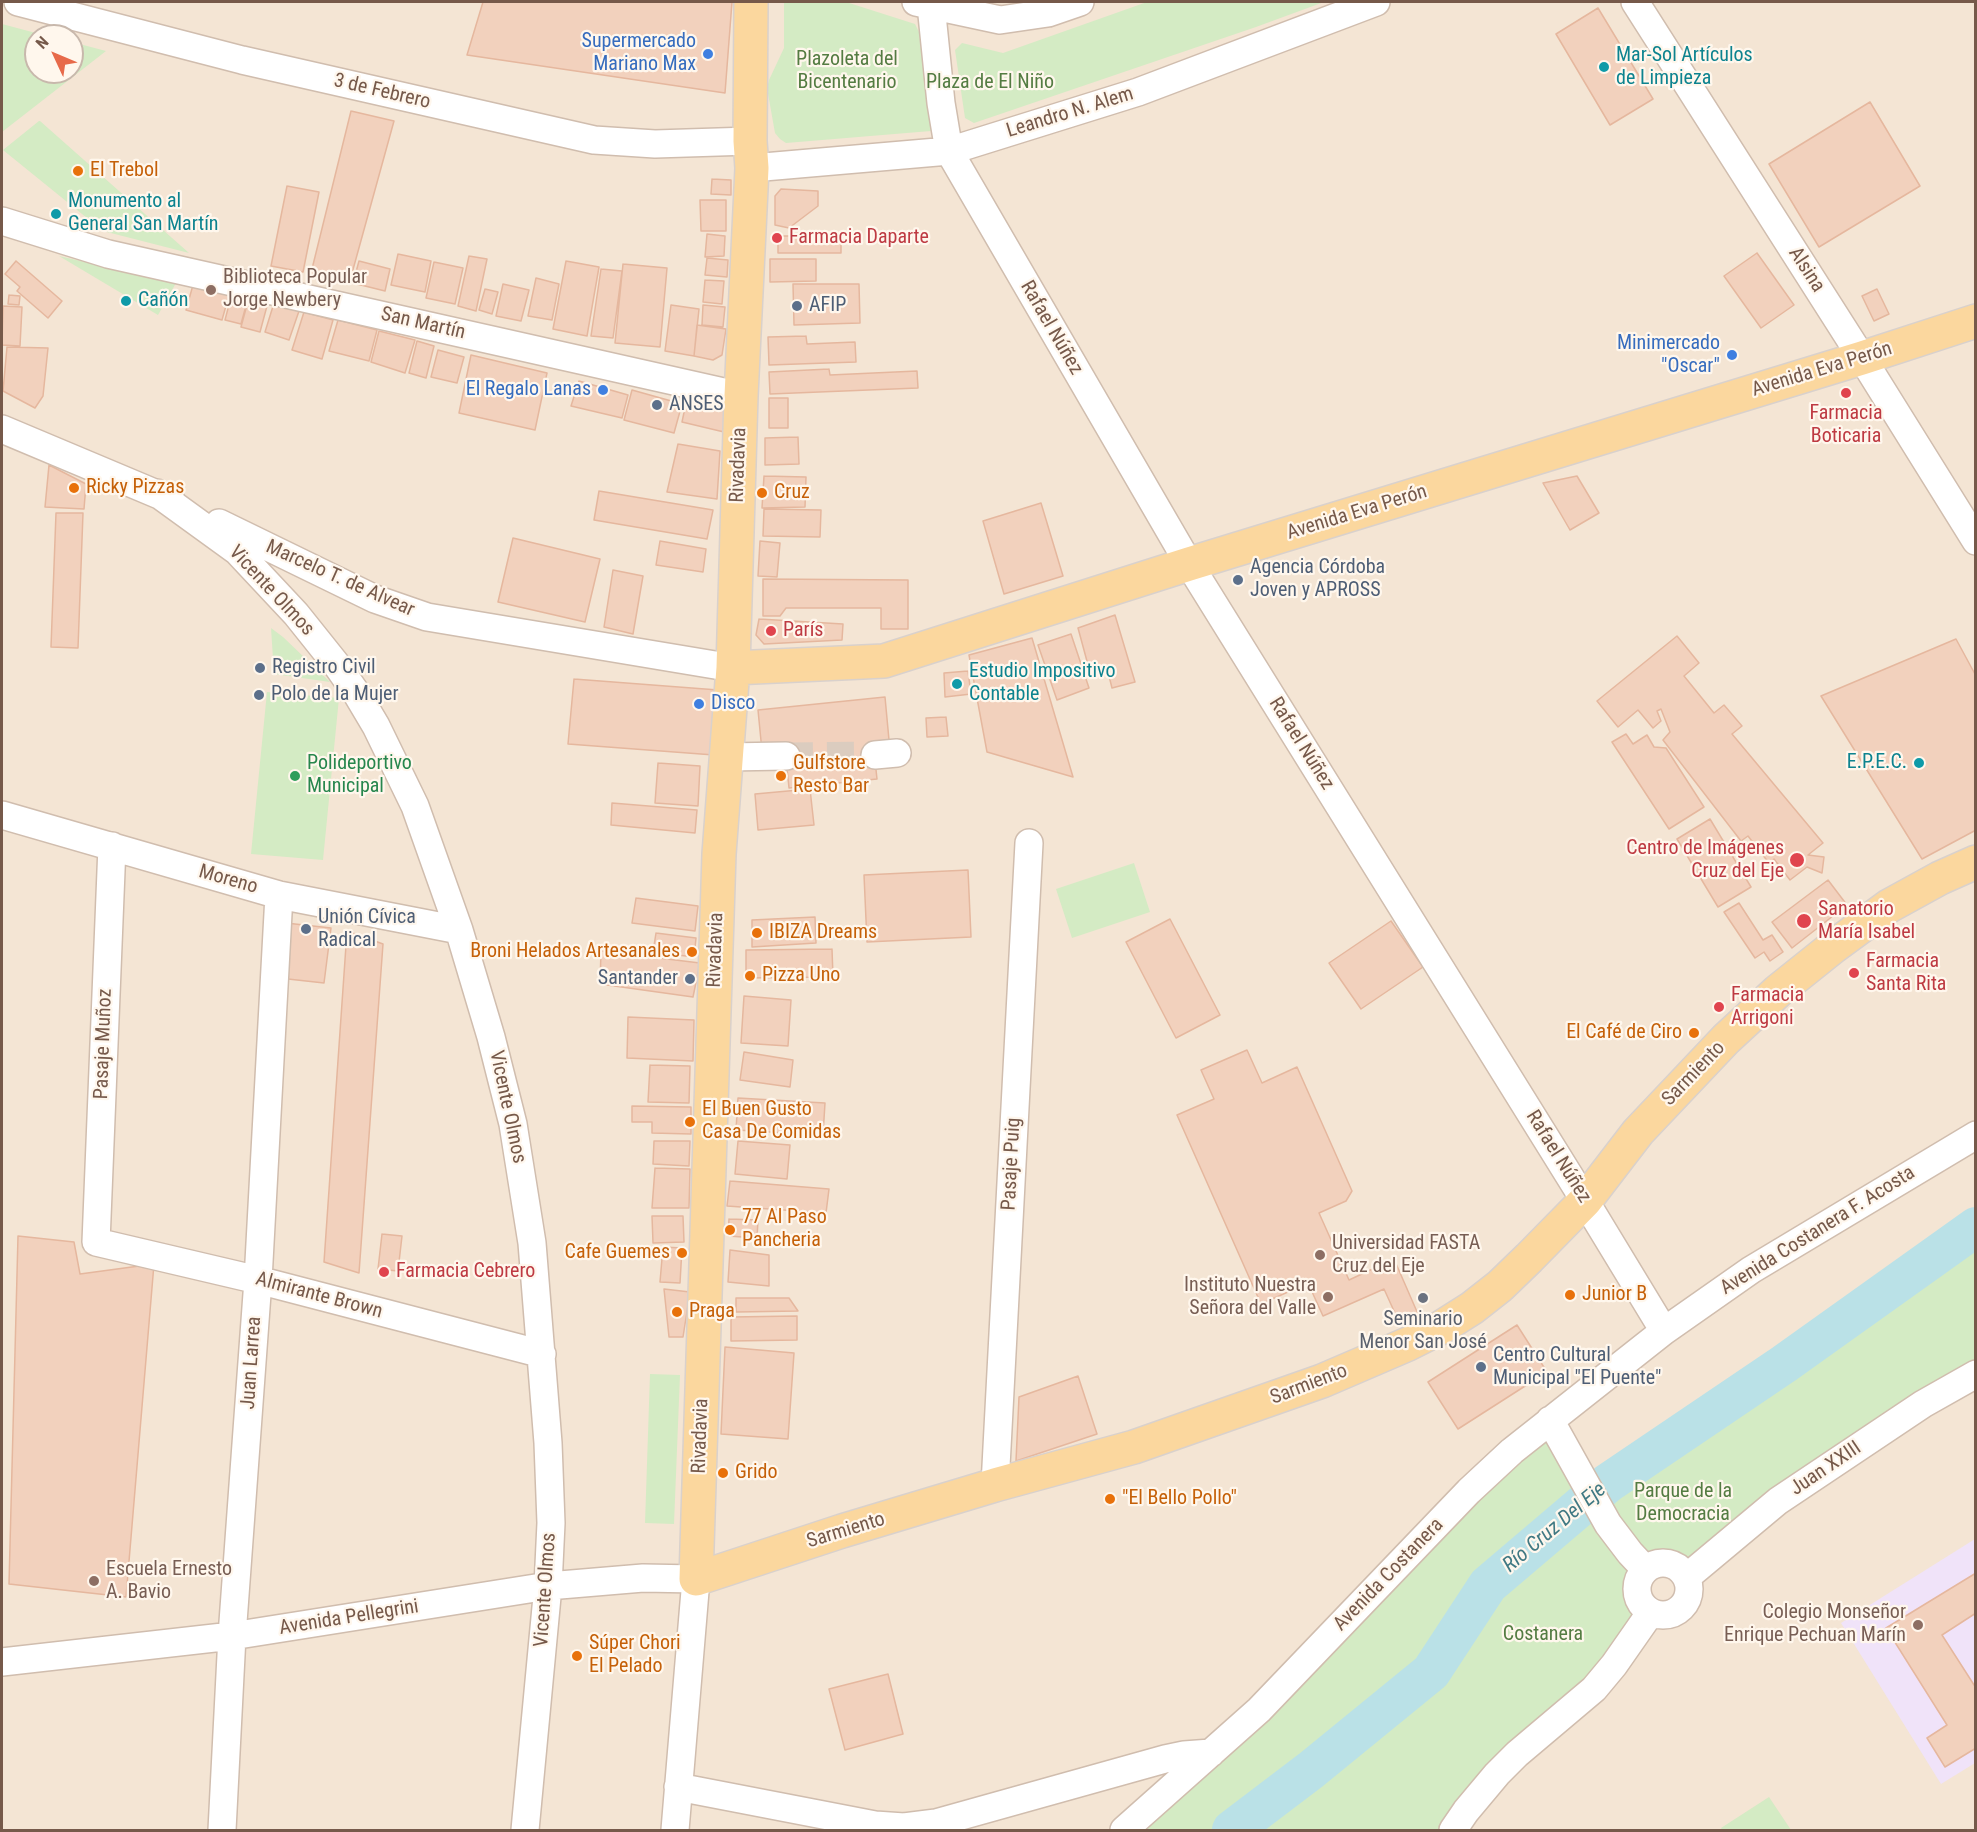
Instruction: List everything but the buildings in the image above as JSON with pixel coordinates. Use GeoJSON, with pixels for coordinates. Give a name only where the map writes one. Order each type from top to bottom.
{"type":"FeatureCollection","features":[{"type":"Feature","properties":{"kind":"main road","name":"Rivadavia"},"geometry":{"type":"LineString","coordinates":[[696,1579],[719,854],[733,668],[751,154],[751,2]]}},
{"type":"Feature","properties":{"kind":"main road"},"geometry":{"type":"LineString","coordinates":[[751,70],[763,41],[769,2]]}},
{"type":"Feature","properties":{"kind":"main road","name":"Avenida Eva Perón"},"geometry":{"type":"LineString","coordinates":[[733,668],[884,661],[1189,564],[1976,321]]}},
{"type":"Feature","properties":{"kind":"main road","name":"Sarmiento"},"geometry":{"type":"LineString","coordinates":[[696,1579],[842,1531],[995,1485],[1134,1447],[1322,1381],[1442,1327],[1472,1308],[1500,1286],[1585,1201],[1638,1132],[1726,1039],[1778,991],[1889,906],[1940,878],[1976,862]]}},
{"type":"Feature","properties":{"kind":"street","name":"3 de Febrero"},"geometry":{"type":"LineString","coordinates":[[18,2],[242,60],[594,140],[751,154]]}},
{"type":"Feature","properties":{"kind":"street"},"geometry":{"type":"LineString","coordinates":[[924,3],[1000,20],[1048,13],[1080,2]]}},
{"type":"Feature","properties":{"kind":"street","name":"Leandro N. Alem"},"geometry":{"type":"LineString","coordinates":[[751,154],[949,151],[1138,92],[1376,2]]}},
{"type":"Feature","properties":{"kind":"street","name":"Alsina"},"geometry":{"type":"LineString","coordinates":[[1635,2],[1976,541]]}},
{"type":"Feature","properties":{"kind":"street","name":"Rafael Núñez"},"geometry":{"type":"LineString","coordinates":[[924,3],[949,151],[1189,564],[1664,1331]]}},
{"type":"Feature","properties":{"kind":"street","name":"San Martín"},"geometry":{"type":"LineString","coordinates":[[2,221],[108,254],[741,396]]}},
{"type":"Feature","properties":{"kind":"street","name":"Marcelo T. de Alvear"},"geometry":{"type":"LineString","coordinates":[[2,429],[157,493],[375,599],[427,617],[733,668]]}},
{"type":"Feature","properties":{"kind":"street","name":"Vicente Olmos"},"geometry":{"type":"LineString","coordinates":[[157,493],[237,551],[296,614],[357,694],[376,726],[416,806],[459,930],[491,1037],[513,1124],[532,1243],[542,1354],[551,1523],[548,1586],[525,1830]]}},
{"type":"Feature","properties":{"kind":"street"},"geometry":{"type":"LineString","coordinates":[[727,757],[786,756]]}},
{"type":"Feature","properties":{"kind":"street","name":"Moreno"},"geometry":{"type":"LineString","coordinates":[[2,815],[279,895],[459,930]]}},
{"type":"Feature","properties":{"kind":"street","name":"Pasaje Puig"},"geometry":{"type":"LineString","coordinates":[[995,1485],[1029,843]]}},
{"type":"Feature","properties":{"kind":"street","name":"Pasaje Muñoz"},"geometry":{"type":"LineString","coordinates":[[96,1242],[112,846]]}},
{"type":"Feature","properties":{"kind":"street","name":"Juan Larrea"},"geometry":{"type":"LineString","coordinates":[[222,1830],[232,1636],[258,1280],[279,895]]}},
{"type":"Feature","properties":{"kind":"street","name":"Avenida Costanera F. Acosta"},"geometry":{"type":"LineString","coordinates":[[1664,1331],[1751,1270],[1976,1135]]}},
{"type":"Feature","properties":{"kind":"street","name":"Almirante Brown"},"geometry":{"type":"LineString","coordinates":[[96,1242],[258,1280],[542,1354]]}},
{"type":"Feature","properties":{"kind":"street","name":"Avenida Costanera"},"geometry":{"type":"LineString","coordinates":[[1124,1830],[1259,1710],[1469,1491],[1512,1451],[1664,1331]]}},
{"type":"Feature","properties":{"kind":"street","name":"Juan XXIII"},"geometry":{"type":"LineString","coordinates":[[1686,1577],[1778,1501],[1923,1404],[1976,1374]]}},
{"type":"Feature","properties":{"kind":"street"},"geometry":{"type":"LineString","coordinates":[[1550,1420],[1608,1524],[1645,1569]]}},
{"type":"Feature","properties":{"kind":"street"},"geometry":{"type":"LineString","coordinates":[[1656,1563],[1668,1563],[1679,1568],[1686,1577],[1689,1588],[1688,1598],[1679,1610],[1665,1615],[1651,1612],[1640,1603],[1636,1590],[1639,1576],[1645,1569],[1656,1563]]}},
{"type":"Feature","properties":{"kind":"street","name":"Avenida Pellegrini"},"geometry":{"type":"LineString","coordinates":[[2,1662],[232,1636],[548,1586],[643,1578],[696,1579]]}},
{"type":"Feature","properties":{"kind":"street","name":"Rivadavia"},"geometry":{"type":"LineString","coordinates":[[675,1830],[696,1579]]}},
{"type":"Feature","properties":{"kind":"street"},"geometry":{"type":"LineString","coordinates":[[1439,1830],[1460,1821],[1497,1774],[1517,1754],[1594,1689],[1651,1612]]}},
{"type":"Feature","properties":{"kind":"street"},"geometry":{"type":"LineString","coordinates":[[678,1787],[875,1824],[904,1827],[936,1823],[1165,1759],[1211,1753]]}},
{"type":"Feature","properties":{"kind":"shaded area"},"geometry":{"type":"Polygon","coordinates":[[[2,2],[1975,2],[1975,1830],[2,1830],[2,2]]]}},
{"type":"Feature","properties":{"kind":"shaded area"},"geometry":{"type":"Polygon","coordinates":[[[1975,1539],[1975,1763],[1941,1784],[1841,1623],[1975,1539]]]}},
{"type":"Feature","properties":{"kind":"green space","name":"Plazoleta del Bicentenario"},"geometry":{"type":"Polygon","coordinates":[[[784,2],[846,2],[915,24],[919,32],[931,131],[786,143],[780,139],[775,133],[767,88],[784,48],[784,2]]]}},
{"type":"Feature","properties":{"kind":"green space","name":"Plaza de El Niño"},"geometry":{"type":"Polygon","coordinates":[[[1147,2],[1324,2],[974,123],[965,118],[955,50],[962,43],[1003,53],[1147,2]]]}},
{"type":"Feature","properties":{"kind":"green space"},"geometry":{"type":"Polygon","coordinates":[[[2,24],[24,30],[24,84],[64,84],[2,132],[2,24]]]}},
{"type":"Feature","properties":{"kind":"green space"},"geometry":{"type":"Polygon","coordinates":[[[84,45],[106,51],[84,68],[84,45]]]}},
{"type":"Feature","properties":{"kind":"green space"},"geometry":{"type":"Polygon","coordinates":[[[39,121],[189,253],[103,231],[3,150],[39,121]]]}},
{"type":"Feature","properties":{"kind":"green space"},"geometry":{"type":"Polygon","coordinates":[[[59,256],[176,283],[158,315],[59,256]]]}},
{"type":"Feature","properties":{"kind":"green space"},"geometry":{"type":"Polygon","coordinates":[[[271,628],[283,637],[330,682],[274,674],[271,628]]]}},
{"type":"Feature","properties":{"kind":"green space","name":"Polideportivo Municipal"},"geometry":{"type":"Polygon","coordinates":[[[267,692],[339,698],[323,860],[251,854],[267,692]]]}},
{"type":"Feature","properties":{"kind":"green space"},"geometry":{"type":"Polygon","coordinates":[[[1134,863],[1150,912],[1072,938],[1056,889],[1134,863]]]}},
{"type":"Feature","properties":{"kind":"green space"},"geometry":{"type":"Polygon","coordinates":[[[1975,1227],[1975,1374],[1679,1568],[1668,1563],[1656,1563],[1639,1576],[1636,1590],[1638,1599],[1643,1607],[1651,1612],[1466,1811],[1439,1830],[1124,1830],[1550,1420],[1593,1496],[1608,1483],[1784,1364],[1975,1227]]]}},
{"type":"Feature","properties":{"kind":"green space"},"geometry":{"type":"Polygon","coordinates":[[[650,1374],[680,1375],[674,1524],[645,1523],[650,1374]]]}},
{"type":"Feature","properties":{"kind":"green space"},"geometry":{"type":"Polygon","coordinates":[[[1769,1797],[1791,1830],[1722,1830],[1721,1828],[1769,1797]]]}},
{"type":"Feature","properties":{"kind":"waterway","name":"Río Cruz Del Eje"},"geometry":{"type":"LineString","coordinates":[[1232,1830],[1311,1770],[1431,1672],[1488,1585],[1608,1483],[1784,1364],[1976,1227]]}},
{"type":"Feature","properties":{"kind":"tunnel"},"geometry":{"type":"LineString","coordinates":[[786,756],[875,755]]}},
{"type":"Feature","properties":{"kind":"place","name":"Supermercado Mariano Max"},"geometry":{"type":"Point","coordinates":[708,54]}},
{"type":"Feature","properties":{"kind":"place","name":"Mar-Sol Artículos de Limpieza"},"geometry":{"type":"Point","coordinates":[1604,67]}},
{"type":"Feature","properties":{"kind":"place","name":"El Trebol"},"geometry":{"type":"Point","coordinates":[78,171]}},
{"type":"Feature","properties":{"kind":"place","name":"Monumento al General San Martín"},"geometry":{"type":"Point","coordinates":[56,214]}},
{"type":"Feature","properties":{"kind":"place","name":"Farmacia Daparte"},"geometry":{"type":"Point","coordinates":[777,238]}},
{"type":"Feature","properties":{"kind":"place","name":"Biblioteca Popular Jorge Newbery"},"geometry":{"type":"Point","coordinates":[211,290]}},
{"type":"Feature","properties":{"kind":"place","name":"Cañón"},"geometry":{"type":"Point","coordinates":[126,301]}},
{"type":"Feature","properties":{"kind":"place","name":"AFIP"},"geometry":{"type":"Point","coordinates":[797,306]}},
{"type":"Feature","properties":{"kind":"place","name":"Minimercado \"Oscar\""},"geometry":{"type":"Point","coordinates":[1732,355]}},
{"type":"Feature","properties":{"kind":"place","name":"El Regalo Lanas"},"geometry":{"type":"Point","coordinates":[603,390]}},
{"type":"Feature","properties":{"kind":"place","name":"Farmacia Boticaria"},"geometry":{"type":"Point","coordinates":[1846,393]}},
{"type":"Feature","properties":{"kind":"place","name":"ANSES"},"geometry":{"type":"Point","coordinates":[657,405]}},
{"type":"Feature","properties":{"kind":"place","name":"Ricky Pizzas"},"geometry":{"type":"Point","coordinates":[74,488]}},
{"type":"Feature","properties":{"kind":"place","name":"Cruz"},"geometry":{"type":"Point","coordinates":[762,493]}},
{"type":"Feature","properties":{"kind":"place","name":"Agencia Córdoba Joven y APROSS"},"geometry":{"type":"Point","coordinates":[1238,580]}},
{"type":"Feature","properties":{"kind":"place","name":"París"},"geometry":{"type":"Point","coordinates":[771,631]}},
{"type":"Feature","properties":{"kind":"place","name":"Registro Civil"},"geometry":{"type":"Point","coordinates":[260,668]}},
{"type":"Feature","properties":{"kind":"place","name":"Estudio Impositivo Contable"},"geometry":{"type":"Point","coordinates":[957,684]}},
{"type":"Feature","properties":{"kind":"place","name":"Polo de la Mujer"},"geometry":{"type":"Point","coordinates":[259,695]}},
{"type":"Feature","properties":{"kind":"place","name":"Disco"},"geometry":{"type":"Point","coordinates":[699,704]}},
{"type":"Feature","properties":{"kind":"place","name":"E.P.E.C."},"geometry":{"type":"Point","coordinates":[1919,763]}},
{"type":"Feature","properties":{"kind":"place","name":"Polideportivo Municipal"},"geometry":{"type":"Point","coordinates":[295,776]}},
{"type":"Feature","properties":{"kind":"place","name":"Gulfstore Resto Bar"},"geometry":{"type":"Point","coordinates":[781,776]}},
{"type":"Feature","properties":{"kind":"place","name":"Centro de Imágenes Cruz del Eje"},"geometry":{"type":"Point","coordinates":[1797,860]}},
{"type":"Feature","properties":{"kind":"place","name":"Sanatorio María Isabel"},"geometry":{"type":"Point","coordinates":[1804,921]}},
{"type":"Feature","properties":{"kind":"place","name":"Unión Cívica Radical"},"geometry":{"type":"Point","coordinates":[306,929]}},
{"type":"Feature","properties":{"kind":"place","name":"IBIZA Dreams"},"geometry":{"type":"Point","coordinates":[757,933]}},
{"type":"Feature","properties":{"kind":"place","name":"Broni Helados Artesanales"},"geometry":{"type":"Point","coordinates":[692,952]}},
{"type":"Feature","properties":{"kind":"place","name":"Farmacia Santa Rita"},"geometry":{"type":"Point","coordinates":[1854,973]}},
{"type":"Feature","properties":{"kind":"place","name":"Pizza Uno"},"geometry":{"type":"Point","coordinates":[750,976]}},
{"type":"Feature","properties":{"kind":"place","name":"Santander"},"geometry":{"type":"Point","coordinates":[690,979]}},
{"type":"Feature","properties":{"kind":"place","name":"Farmacia Arrigoni"},"geometry":{"type":"Point","coordinates":[1719,1007]}},
{"type":"Feature","properties":{"kind":"place","name":"El Café de Ciro"},"geometry":{"type":"Point","coordinates":[1694,1033]}},
{"type":"Feature","properties":{"kind":"place","name":"El Buen Gusto Casa De Comidas"},"geometry":{"type":"Point","coordinates":[690,1122]}},
{"type":"Feature","properties":{"kind":"place","name":"77 Al Paso Pancheria"},"geometry":{"type":"Point","coordinates":[730,1230]}},
{"type":"Feature","properties":{"kind":"place","name":"Cafe Guemes"},"geometry":{"type":"Point","coordinates":[682,1253]}},
{"type":"Feature","properties":{"kind":"place","name":"Universidad FASTA Cruz del Eje"},"geometry":{"type":"Point","coordinates":[1320,1255]}},
{"type":"Feature","properties":{"kind":"place","name":"Farmacia Cebrero"},"geometry":{"type":"Point","coordinates":[384,1272]}},
{"type":"Feature","properties":{"kind":"place","name":"Junior B"},"geometry":{"type":"Point","coordinates":[1570,1295]}},
{"type":"Feature","properties":{"kind":"place","name":"Instituto Nuestra Señora del Valle"},"geometry":{"type":"Point","coordinates":[1328,1297]}},
{"type":"Feature","properties":{"kind":"place","name":"Seminario Menor San José"},"geometry":{"type":"Point","coordinates":[1423,1298]}},
{"type":"Feature","properties":{"kind":"place","name":"Praga"},"geometry":{"type":"Point","coordinates":[677,1312]}},
{"type":"Feature","properties":{"kind":"place","name":"Centro Cultural Municipal \"El Puente\""},"geometry":{"type":"Point","coordinates":[1481,1367]}},
{"type":"Feature","properties":{"kind":"place","name":"Grido"},"geometry":{"type":"Point","coordinates":[723,1473]}},
{"type":"Feature","properties":{"kind":"place","name":"\"El Bello Pollo\""},"geometry":{"type":"Point","coordinates":[1110,1499]}},
{"type":"Feature","properties":{"kind":"place","name":"Escuela Ernesto A. Bavio"},"geometry":{"type":"Point","coordinates":[94,1581]}},
{"type":"Feature","properties":{"kind":"place","name":"Colegio Monseñor Enrique Pechuan Marín"},"geometry":{"type":"Point","coordinates":[1918,1625]}},
{"type":"Feature","properties":{"kind":"place","name":"Súper Chori El Pelado"},"geometry":{"type":"Point","coordinates":[577,1656]}},
{"type":"Feature","properties":{"kind":"park label","name":"Parque de la Democracia"},"geometry":{"type":"Point","coordinates":[1683,1504]}},
{"type":"Feature","properties":{"kind":"park label","name":"Costanera"},"geometry":{"type":"Point","coordinates":[1543,1635]}}]}
